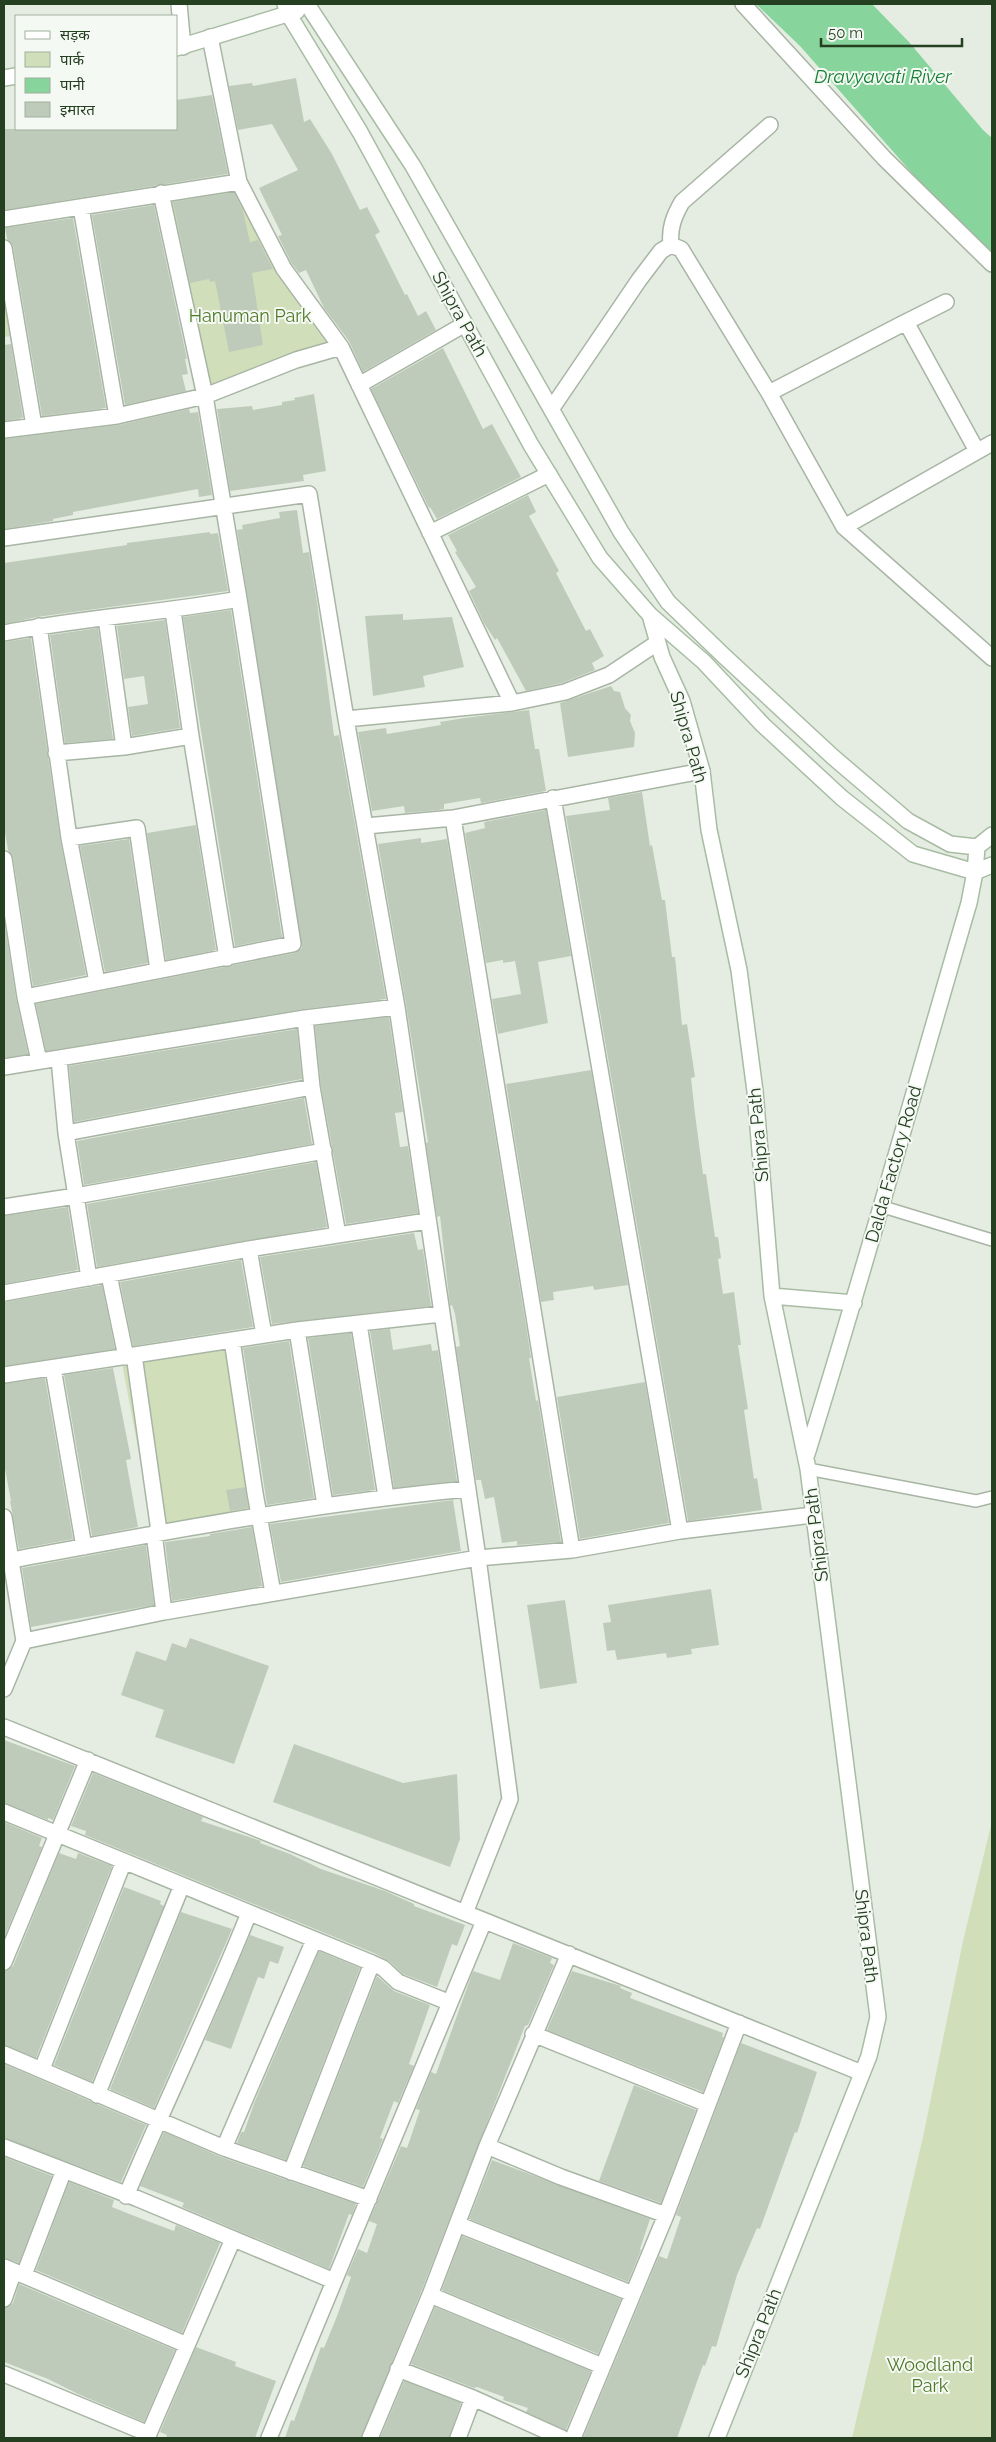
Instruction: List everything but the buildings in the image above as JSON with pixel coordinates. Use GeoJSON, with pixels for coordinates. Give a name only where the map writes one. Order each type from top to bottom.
{"type":"FeatureCollection","features":[{"type":"Feature","properties":{"kind":"street"},"geometry":{"type":"LineString","coordinates":[[179,4],[179,48],[287,9],[308,5]]}},
{"type":"Feature","properties":{"kind":"street"},"geometry":{"type":"LineString","coordinates":[[743,4],[884,158],[992,264]]}},
{"type":"Feature","properties":{"kind":"street","name":"Shipra Path"},"geometry":{"type":"LineString","coordinates":[[308,5],[413,166],[621,532],[668,602],[833,757],[908,821],[950,844],[977,847]]}},
{"type":"Feature","properties":{"kind":"street","name":"Shipra Path"},"geometry":{"type":"LineString","coordinates":[[287,9],[360,132],[549,474],[600,558],[650,615],[662,657],[682,702],[702,771],[709,830],[742,989],[754,1091],[772,1296],[807,1462],[878,2017],[869,2056],[717,2438]]}},
{"type":"Feature","properties":{"kind":"street"},"geometry":{"type":"LineString","coordinates":[[210,37],[239,182],[284,269],[341,347],[512,702]]}},
{"type":"Feature","properties":{"kind":"street"},"geometry":{"type":"LineString","coordinates":[[671,245],[669,233],[673,217],[682,202],[770,125]]}},
{"type":"Feature","properties":{"kind":"street"},"geometry":{"type":"LineString","coordinates":[[4,219],[239,182]]}},
{"type":"Feature","properties":{"kind":"street"},"geometry":{"type":"LineString","coordinates":[[24,997],[293,944],[205,396],[160,193]]}},
{"type":"Feature","properties":{"kind":"street"},"geometry":{"type":"LineString","coordinates":[[81,207],[117,416]]}},
{"type":"Feature","properties":{"kind":"street"},"geometry":{"type":"LineString","coordinates":[[552,408],[639,280],[661,251],[671,245]]}},
{"type":"Feature","properties":{"kind":"street"},"geometry":{"type":"LineString","coordinates":[[671,245],[682,249],[770,393],[844,527],[991,655]]}},
{"type":"Feature","properties":{"kind":"street"},"geometry":{"type":"LineString","coordinates":[[4,248],[34,426]]}},
{"type":"Feature","properties":{"kind":"street"},"geometry":{"type":"LineString","coordinates":[[770,393],[946,302]]}},
{"type":"Feature","properties":{"kind":"street"},"geometry":{"type":"LineString","coordinates":[[906,322],[977,451]]}},
{"type":"Feature","properties":{"kind":"street"},"geometry":{"type":"LineString","coordinates":[[359,385],[465,324]]}},
{"type":"Feature","properties":{"kind":"street"},"geometry":{"type":"LineString","coordinates":[[4,430],[117,416],[205,396],[296,360],[341,347]]}},
{"type":"Feature","properties":{"kind":"street"},"geometry":{"type":"LineString","coordinates":[[844,527],[992,444]]}},
{"type":"Feature","properties":{"kind":"street"},"geometry":{"type":"LineString","coordinates":[[430,533],[549,474]]}},
{"type":"Feature","properties":{"kind":"street"},"geometry":{"type":"LineString","coordinates":[[4,538],[224,508],[309,494],[346,719],[397,1007],[426,1221],[442,1314],[478,1558],[510,1799],[465,1914]]}},
{"type":"Feature","properties":{"kind":"street"},"geometry":{"type":"LineString","coordinates":[[658,588],[650,615],[704,662],[762,725],[856,810],[913,854],[975,872],[992,865]]}},
{"type":"Feature","properties":{"kind":"street"},"geometry":{"type":"LineString","coordinates":[[4,633],[39,626],[173,611],[239,599]]}},
{"type":"Feature","properties":{"kind":"street"},"geometry":{"type":"LineString","coordinates":[[173,611],[227,958]]}},
{"type":"Feature","properties":{"kind":"street"},"geometry":{"type":"LineString","coordinates":[[106,618],[124,747]]}},
{"type":"Feature","properties":{"kind":"street"},"geometry":{"type":"LineString","coordinates":[[39,626],[69,838],[97,982]]}},
{"type":"Feature","properties":{"kind":"street"},"geometry":{"type":"LineString","coordinates":[[346,719],[512,702],[565,692],[609,675],[657,643]]}},
{"type":"Feature","properties":{"kind":"street"},"geometry":{"type":"LineString","coordinates":[[56,753],[124,747],[192,736]]}},
{"type":"Feature","properties":{"kind":"street"},"geometry":{"type":"LineString","coordinates":[[366,826],[453,818],[702,771]]}},
{"type":"Feature","properties":{"kind":"street"},"geometry":{"type":"LineString","coordinates":[[553,798],[680,1531]]}},
{"type":"Feature","properties":{"kind":"street"},"geometry":{"type":"LineString","coordinates":[[453,818],[572,1550]]}},
{"type":"Feature","properties":{"kind":"street"},"geometry":{"type":"LineString","coordinates":[[69,838],[137,828],[158,970]]}},
{"type":"Feature","properties":{"kind":"street"},"geometry":{"type":"LineString","coordinates":[[977,847],[992,835]]}},
{"type":"Feature","properties":{"kind":"street","name":"Dalda Factory Road"},"geometry":{"type":"LineString","coordinates":[[807,1462],[969,903],[975,872],[977,847]]}},
{"type":"Feature","properties":{"kind":"street"},"geometry":{"type":"LineString","coordinates":[[4,859],[24,997],[39,1061]]}},
{"type":"Feature","properties":{"kind":"street"},"geometry":{"type":"LineString","coordinates":[[4,1068],[305,1018],[397,1007]]}},
{"type":"Feature","properties":{"kind":"street"},"geometry":{"type":"LineString","coordinates":[[305,1018],[312,1087],[338,1235]]}},
{"type":"Feature","properties":{"kind":"street"},"geometry":{"type":"LineString","coordinates":[[59,1058],[66,1132],[89,1278]]}},
{"type":"Feature","properties":{"kind":"street"},"geometry":{"type":"LineString","coordinates":[[66,1132],[312,1087]]}},
{"type":"Feature","properties":{"kind":"street"},"geometry":{"type":"LineString","coordinates":[[4,1207],[76,1196],[324,1151]]}},
{"type":"Feature","properties":{"kind":"street"},"geometry":{"type":"LineString","coordinates":[[4,1292],[249,1249],[426,1221]]}},
{"type":"Feature","properties":{"kind":"street"},"geometry":{"type":"LineString","coordinates":[[249,1249],[264,1335]]}},
{"type":"Feature","properties":{"kind":"street"},"geometry":{"type":"LineString","coordinates":[[109,1275],[130,1356],[157,1532],[164,1612]]}},
{"type":"Feature","properties":{"kind":"street"},"geometry":{"type":"LineString","coordinates":[[772,1296],[854,1303]]}},
{"type":"Feature","properties":{"kind":"street"},"geometry":{"type":"LineString","coordinates":[[4,1376],[297,1330],[442,1314]]}},
{"type":"Feature","properties":{"kind":"street"},"geometry":{"type":"LineString","coordinates":[[359,1324],[386,1497]]}},
{"type":"Feature","properties":{"kind":"street"},"geometry":{"type":"LineString","coordinates":[[297,1330],[325,1505]]}},
{"type":"Feature","properties":{"kind":"street"},"geometry":{"type":"LineString","coordinates":[[232,1340],[259,1515],[274,1593]]}},
{"type":"Feature","properties":{"kind":"street"},"geometry":{"type":"LineString","coordinates":[[53,1368],[84,1547]]}},
{"type":"Feature","properties":{"kind":"street"},"geometry":{"type":"LineString","coordinates":[[12,1560],[157,1532],[259,1515],[386,1497],[468,1490]]}},
{"type":"Feature","properties":{"kind":"street"},"geometry":{"type":"LineString","coordinates":[[24,1641],[164,1612],[478,1558],[572,1550],[680,1531],[813,1515]]}},
{"type":"Feature","properties":{"kind":"street"},"geometry":{"type":"LineString","coordinates":[[4,1516],[24,1641],[4,1689]]}},
{"type":"Feature","properties":{"kind":"street"},"geometry":{"type":"LineString","coordinates":[[4,1727],[862,2073]]}},
{"type":"Feature","properties":{"kind":"street"},"geometry":{"type":"LineString","coordinates":[[4,1962],[88,1760]]}},
{"type":"Feature","properties":{"kind":"street"},"geometry":{"type":"LineString","coordinates":[[4,1812],[372,1963],[383,1968],[398,1982],[448,2002]]}},
{"type":"Feature","properties":{"kind":"street"},"geometry":{"type":"LineString","coordinates":[[42,2069],[124,1861]]}},
{"type":"Feature","properties":{"kind":"street"},"geometry":{"type":"LineString","coordinates":[[97,2095],[182,1885]]}},
{"type":"Feature","properties":{"kind":"street"},"geometry":{"type":"LineString","coordinates":[[126,2196],[158,2120],[212,2006],[249,1913]]}},
{"type":"Feature","properties":{"kind":"street"},"geometry":{"type":"LineString","coordinates":[[269,2438],[369,2199],[448,2002],[484,1921]]}},
{"type":"Feature","properties":{"kind":"street"},"geometry":{"type":"LineString","coordinates":[[224,2148],[314,1940]]}},
{"type":"Feature","properties":{"kind":"street"},"geometry":{"type":"LineString","coordinates":[[370,2438],[430,2295],[487,2146],[569,1954]]}},
{"type":"Feature","properties":{"kind":"street"},"geometry":{"type":"LineString","coordinates":[[291,2172],[372,1963]]}},
{"type":"Feature","properties":{"kind":"street"},"geometry":{"type":"LineString","coordinates":[[573,2438],[666,2215],[739,2023]]}},
{"type":"Feature","properties":{"kind":"street"},"geometry":{"type":"LineString","coordinates":[[534,2034],[707,2104]]}},
{"type":"Feature","properties":{"kind":"street"},"geometry":{"type":"LineString","coordinates":[[4,2054],[224,2148],[369,2199]]}},
{"type":"Feature","properties":{"kind":"street"},"geometry":{"type":"LineString","coordinates":[[487,2146],[561,2177],[666,2215]]}},
{"type":"Feature","properties":{"kind":"street"},"geometry":{"type":"LineString","coordinates":[[4,2147],[334,2281]]}},
{"type":"Feature","properties":{"kind":"street"},"geometry":{"type":"LineString","coordinates":[[4,2299],[14,2271],[64,2170]]}},
{"type":"Feature","properties":{"kind":"street"},"geometry":{"type":"LineString","coordinates":[[457,2224],[633,2294]]}},
{"type":"Feature","properties":{"kind":"street"},"geometry":{"type":"LineString","coordinates":[[4,2374],[148,2436],[232,2239]]}},
{"type":"Feature","properties":{"kind":"street"},"geometry":{"type":"LineString","coordinates":[[14,2271],[187,2345]]}},
{"type":"Feature","properties":{"kind":"street"},"geometry":{"type":"LineString","coordinates":[[430,2295],[602,2366]]}},
{"type":"Feature","properties":{"kind":"street"},"geometry":{"type":"LineString","coordinates":[[398,2369],[473,2398],[562,2438]]}},
{"type":"Feature","properties":{"kind":"street"},"geometry":{"type":"LineString","coordinates":[[458,2438],[473,2398]]}},
{"type":"Feature","properties":{"kind":"lane"},"geometry":{"type":"LineString","coordinates":[[880,1206],[992,1240]]}},
{"type":"Feature","properties":{"kind":"lane"},"geometry":{"type":"LineString","coordinates":[[807,1462],[976,1500],[992,1497]]}},
{"type":"Feature","properties":{"kind":"green space","name":"Hanuman Park"},"geometry":{"type":"Polygon","coordinates":[[[239,182],[341,347],[205,396],[161,193],[239,182]]]}},
{"type":"Feature","properties":{"kind":"green space"},"geometry":{"type":"Polygon","coordinates":[[[4,248],[18,335],[4,337],[4,248]]]}},
{"type":"Feature","properties":{"kind":"green space"},"geometry":{"type":"Polygon","coordinates":[[[241,1338],[265,1514],[154,1533],[121,1358],[241,1338]]]}},
{"type":"Feature","properties":{"kind":"green space","name":"Woodland Park"},"geometry":{"type":"Polygon","coordinates":[[[992,1821],[992,2438],[852,2438],[923,2137],[963,1941],[992,1821]]]}},
{"type":"Feature","properties":{"kind":"water","name":"Dravyavati River"},"geometry":{"type":"Polygon","coordinates":[[[756,4],[872,4],[909,42],[983,130],[992,138],[992,252],[949,215],[800,46],[756,4]]]}}]}
